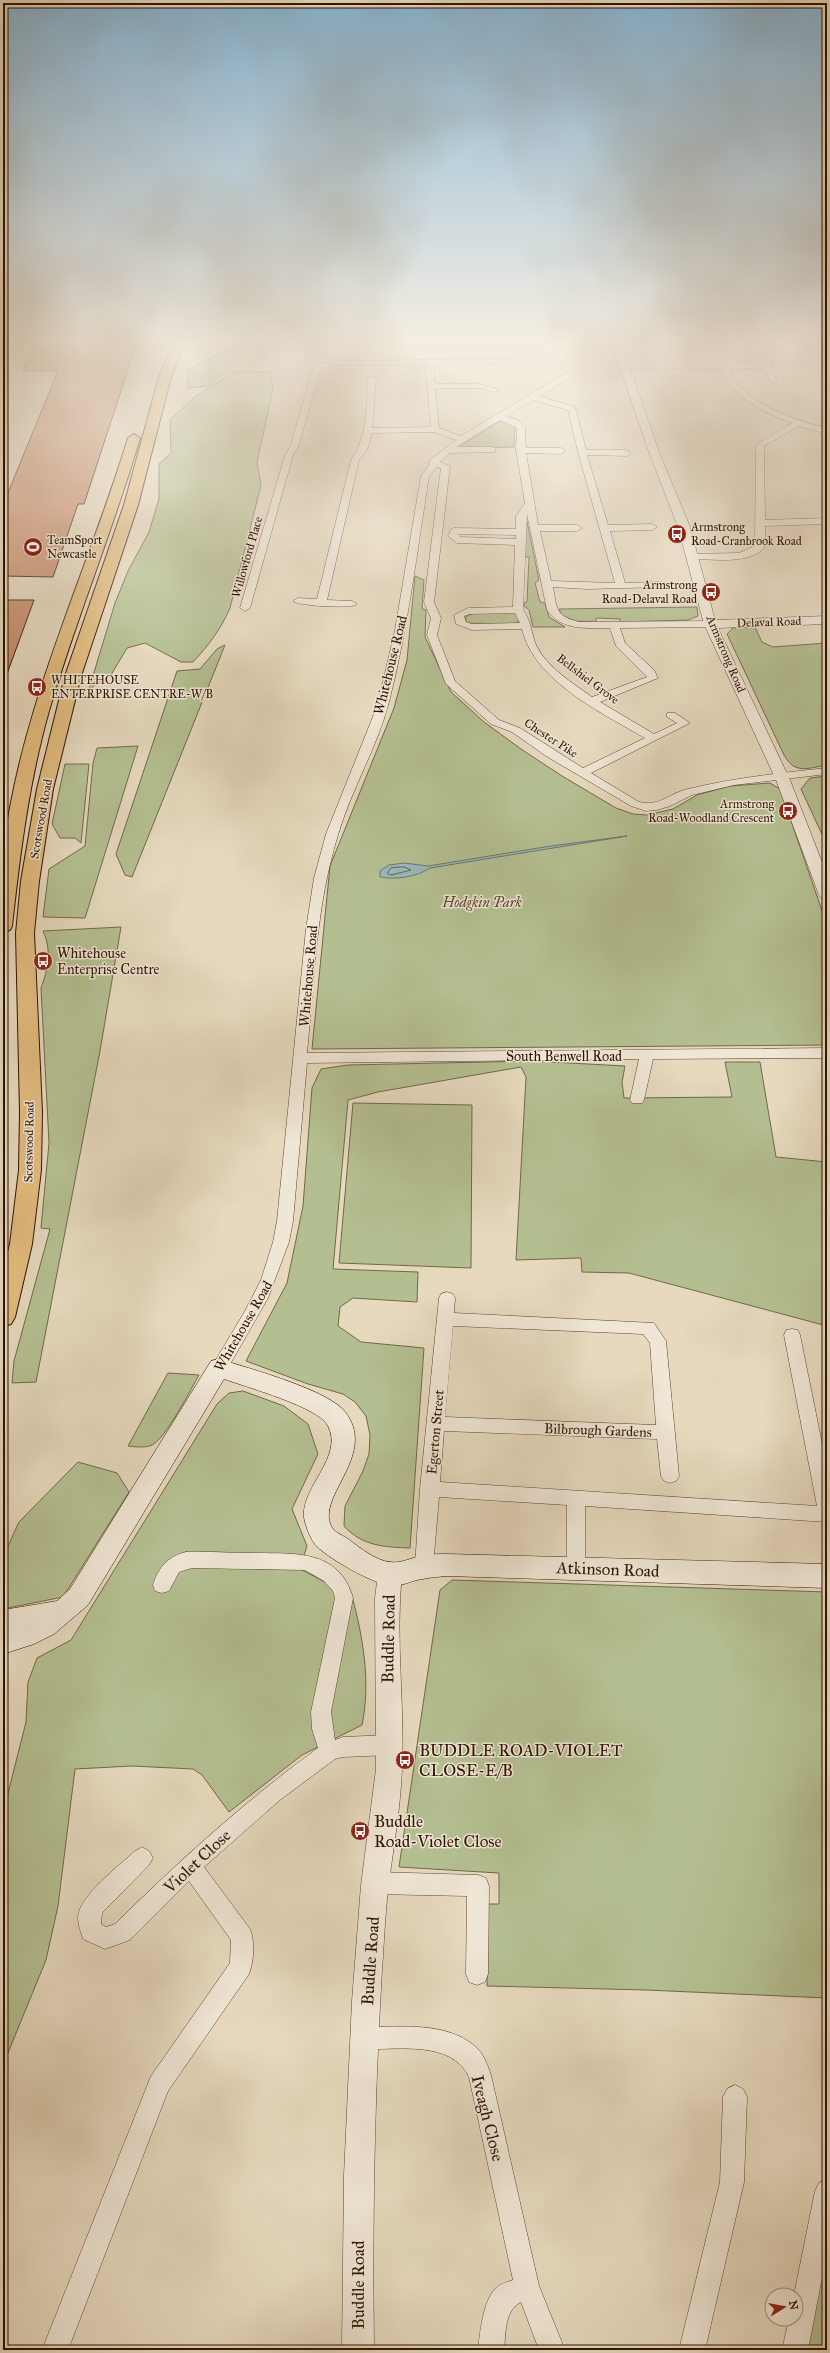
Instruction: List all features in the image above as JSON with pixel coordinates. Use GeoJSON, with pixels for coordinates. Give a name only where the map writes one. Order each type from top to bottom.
{"type":"FeatureCollection","features":[{"type":"Feature","properties":{"kind":"main road","name":"Scotswood Road"},"geometry":{"type":"LineString","coordinates":[[3,926],[8,878],[22,800],[41,710],[121,484],[131,449]]}},
{"type":"Feature","properties":{"kind":"main road","name":"Scotswood Road"},"geometry":{"type":"LineString","coordinates":[[3,1317],[22,1244],[30,1170],[31,1112],[25,933],[30,881],[45,789],[73,676],[131,505],[146,449]]}},
{"type":"Feature","properties":{"kind":"main road"},"geometry":{"type":"LineString","coordinates":[[220,1368],[313,1401],[326,1407],[335,1415],[344,1436],[344,1448],[341,1460],[318,1502],[316,1522],[320,1532],[335,1548],[390,1574]]}},
{"type":"Feature","properties":{"kind":"main road","name":"Whitehouse Road"},"geometry":{"type":"LineString","coordinates":[[3,1642],[33,1633],[56,1619],[85,1589],[220,1368]]}},
{"type":"Feature","properties":{"kind":"main road","name":"Atkinson Road"},"geometry":{"type":"LineString","coordinates":[[390,1574],[424,1567],[447,1565],[827,1576]]}},
{"type":"Feature","properties":{"kind":"main road","name":"Whitehouse Road"},"geometry":{"type":"LineString","coordinates":[[3,1622],[38,1618],[66,1609]]}},
{"type":"Feature","properties":{"kind":"street","name":"Willowford Place"},"geometry":{"type":"LineString","coordinates":[[245,608],[289,455],[292,449]]}},
{"type":"Feature","properties":{"kind":"street"},"geometry":{"type":"LineString","coordinates":[[322,603],[355,460],[363,449]]}},
{"type":"Feature","properties":{"kind":"street","name":"Armstrong Road"},"geometry":{"type":"LineString","coordinates":[[655,449],[694,556],[710,624],[782,777],[826,889]]}},
{"type":"Feature","properties":{"kind":"street"},"geometry":{"type":"LineString","coordinates":[[694,556],[747,555],[756,552],[760,547],[760,449]]}},
{"type":"Feature","properties":{"kind":"street"},"geometry":{"type":"LineString","coordinates":[[447,450],[492,450]]}},
{"type":"Feature","properties":{"kind":"street","name":"Whitehouse Road"},"geometry":{"type":"LineString","coordinates":[[220,1368],[264,1295],[280,1247],[301,1058],[312,929],[320,878],[332,834],[383,704],[400,630],[425,476],[432,463],[447,450]]}},
{"type":"Feature","properties":{"kind":"street"},"geometry":{"type":"LineString","coordinates":[[561,451],[520,450],[534,528],[552,610],[557,617],[575,625],[710,624]]}},
{"type":"Feature","properties":{"kind":"street"},"geometry":{"type":"LineString","coordinates":[[622,585],[582,451],[627,453]]}},
{"type":"Feature","properties":{"kind":"street","name":"Chester Pike"},"geometry":{"type":"LineString","coordinates":[[432,463],[446,466],[429,602],[435,609],[437,626],[432,635],[450,682],[495,722],[516,730],[582,773],[635,804],[646,807],[666,804],[688,792],[734,782],[827,771]]}},
{"type":"Feature","properties":{"kind":"street"},"geometry":{"type":"LineString","coordinates":[[525,626],[472,627],[461,624],[459,615],[468,611],[518,610],[521,516],[530,502]]}},
{"type":"Feature","properties":{"kind":"street"},"geometry":{"type":"LineString","coordinates":[[760,523],[827,522]]}},
{"type":"Feature","properties":{"kind":"street"},"geometry":{"type":"LineString","coordinates":[[604,528],[652,527]]}},
{"type":"Feature","properties":{"kind":"street"},"geometry":{"type":"LineString","coordinates":[[534,528],[577,528]]}},
{"type":"Feature","properties":{"kind":"street"},"geometry":{"type":"LineString","coordinates":[[454,531],[520,537],[457,540],[453,536],[454,531]]}},
{"type":"Feature","properties":{"kind":"street"},"geometry":{"type":"LineString","coordinates":[[547,584],[660,585]]}},
{"type":"Feature","properties":{"kind":"street"},"geometry":{"type":"LineString","coordinates":[[298,601],[352,604]]}},
{"type":"Feature","properties":{"kind":"street","name":"Bellshiel Grove"},"geometry":{"type":"LineString","coordinates":[[518,610],[523,614],[525,626],[534,650],[546,666],[592,701],[653,738]]}},
{"type":"Feature","properties":{"kind":"street","name":"Delaval Road"},"geometry":{"type":"LineString","coordinates":[[710,624],[827,620]]}},
{"type":"Feature","properties":{"kind":"street"},"geometry":{"type":"LineString","coordinates":[[592,701],[653,678],[650,672],[620,644],[614,625]]}},
{"type":"Feature","properties":{"kind":"street"},"geometry":{"type":"LineString","coordinates":[[582,773],[685,723],[671,715]]}},
{"type":"Feature","properties":{"kind":"street","name":"South Benwell Road"},"geometry":{"type":"LineString","coordinates":[[301,1058],[647,1056],[827,1053]]}},
{"type":"Feature","properties":{"kind":"street"},"geometry":{"type":"LineString","coordinates":[[637,1100],[647,1056]]}},
{"type":"Feature","properties":{"kind":"street","name":"Egerton Street"},"geometry":{"type":"LineString","coordinates":[[424,1567],[435,1424],[447,1298]]}},
{"type":"Feature","properties":{"kind":"street","name":"Bilbrough Gardens"},"geometry":{"type":"LineString","coordinates":[[435,1424],[665,1432],[658,1341],[648,1328],[445,1319]]}},
{"type":"Feature","properties":{"kind":"street"},"geometry":{"type":"LineString","coordinates":[[430,1489],[827,1514],[792,1335]]}},
{"type":"Feature","properties":{"kind":"street"},"geometry":{"type":"LineString","coordinates":[[665,1432],[670,1476]]}},
{"type":"Feature","properties":{"kind":"street"},"geometry":{"type":"LineString","coordinates":[[576,1498],[576,1568]]}},
{"type":"Feature","properties":{"kind":"street"},"geometry":{"type":"LineString","coordinates":[[162,1585],[165,1576],[173,1565],[185,1560],[301,1561],[323,1570],[337,1581],[344,1598],[321,1720],[329,1752]]}},
{"type":"Feature","properties":{"kind":"street","name":"Buddle Road"},"geometry":{"type":"LineString","coordinates":[[358,2350],[357,2233],[360,2126],[375,1883],[387,1796],[389,1745],[386,1600],[390,1574]]}},
{"type":"Feature","properties":{"kind":"street","name":"Violet Close"},"geometry":{"type":"LineString","coordinates":[[142,1858],[94,1905],[89,1916],[91,1931],[105,1938],[122,1932],[190,1865],[273,1793],[329,1752],[343,1747],[389,1745]]}},
{"type":"Feature","properties":{"kind":"street"},"geometry":{"type":"LineString","coordinates":[[55,2350],[159,2084],[241,1966],[242,1936],[190,1865]]}},
{"type":"Feature","properties":{"kind":"street"},"geometry":{"type":"LineString","coordinates":[[375,1883],[478,1886],[477,1974]]}},
{"type":"Feature","properties":{"kind":"street","name":"Iveagh Close"},"geometry":{"type":"LineString","coordinates":[[365,2038],[439,2040],[453,2045],[470,2058],[480,2075],[527,2286],[552,2350]]}},
{"type":"Feature","properties":{"kind":"street"},"geometry":{"type":"LineString","coordinates":[[692,2350],[732,2182],[735,2097]]}},
{"type":"Feature","properties":{"kind":"street"},"geometry":{"type":"LineString","coordinates":[[795,2350],[827,2191]]}},
{"type":"Feature","properties":{"kind":"street"},"geometry":{"type":"LineString","coordinates":[[491,2350],[495,2316],[505,2297],[527,2286]]}},
{"type":"Feature","properties":{"kind":"green space"},"geometry":{"type":"Polygon","coordinates":[[[171,449],[260,449],[257,462],[261,485],[230,608],[219,630],[193,662],[181,662],[145,643],[127,648],[111,675],[89,689],[115,603],[128,571],[149,532],[159,499],[159,464],[171,453],[171,449]]]}},
{"type":"Feature","properties":{"kind":"green space"},"geometry":{"type":"Polygon","coordinates":[[[526,517],[539,580],[535,583],[540,602],[545,603],[549,617],[565,627],[533,627],[529,610],[524,606],[524,603],[527,602],[529,557],[524,557],[526,517]]]}},
{"type":"Feature","properties":{"kind":"green space","name":"Hodgkin Park"},"geometry":{"type":"Polygon","coordinates":[[[415,576],[424,580],[422,609],[426,610],[425,637],[451,692],[484,722],[521,749],[562,776],[616,808],[633,814],[647,815],[673,809],[697,795],[730,786],[770,783],[780,789],[827,925],[827,1045],[312,1049],[330,866],[394,708],[407,660],[415,576]]]}},
{"type":"Feature","properties":{"kind":"green space"},"geometry":{"type":"Polygon","coordinates":[[[697,607],[698,616],[688,620],[620,622],[620,619],[596,618],[596,622],[575,621],[559,614],[561,613],[559,609],[697,607]]]}},
{"type":"Feature","properties":{"kind":"green space"},"geometry":{"type":"Polygon","coordinates":[[[474,613],[517,613],[521,621],[513,624],[467,623],[465,617],[474,613]]]}},
{"type":"Feature","properties":{"kind":"green space"},"geometry":{"type":"Polygon","coordinates":[[[755,627],[762,642],[773,647],[827,643],[827,765],[802,769],[797,768],[788,761],[784,755],[727,634],[733,628],[755,627]]]}},
{"type":"Feature","properties":{"kind":"green space"},"geometry":{"type":"Polygon","coordinates":[[[225,645],[132,877],[125,875],[116,854],[177,671],[200,669],[217,649],[225,645]]]}},
{"type":"Feature","properties":{"kind":"green space"},"geometry":{"type":"Polygon","coordinates":[[[138,746],[85,918],[43,917],[49,869],[85,846],[93,763],[97,748],[138,746]]]}},
{"type":"Feature","properties":{"kind":"green space"},"geometry":{"type":"Polygon","coordinates":[[[65,764],[89,764],[81,843],[75,838],[60,838],[52,824],[65,764]]]}},
{"type":"Feature","properties":{"kind":"green space"},"geometry":{"type":"Polygon","coordinates":[[[827,776],[827,845],[801,789],[810,778],[827,776]]]}},
{"type":"Feature","properties":{"kind":"green space"},"geometry":{"type":"Polygon","coordinates":[[[121,927],[100,1051],[36,1382],[12,1383],[14,1361],[50,1229],[41,1228],[49,1143],[41,988],[46,974],[48,952],[46,938],[43,931],[121,927]]]}},
{"type":"Feature","properties":{"kind":"green space"},"geometry":{"type":"Polygon","coordinates":[[[532,1061],[625,1066],[622,1082],[624,1098],[732,1097],[725,1062],[760,1062],[776,1157],[827,1162],[827,1326],[629,1273],[582,1272],[581,1258],[516,1260],[526,1077],[521,1067],[378,1092],[348,1100],[333,1269],[418,1272],[417,1302],[353,1298],[340,1307],[338,1326],[361,1342],[424,1348],[410,1548],[374,1544],[358,1538],[344,1526],[345,1506],[363,1471],[369,1454],[370,1435],[366,1416],[355,1402],[343,1394],[308,1384],[246,1361],[287,1283],[303,1206],[312,1088],[321,1069],[348,1065],[532,1061]]]}},
{"type":"Feature","properties":{"kind":"green space"},"geometry":{"type":"Polygon","coordinates":[[[353,1103],[472,1105],[471,1268],[339,1263],[353,1103]]]}},
{"type":"Feature","properties":{"kind":"green space"},"geometry":{"type":"Polygon","coordinates":[[[168,1373],[199,1375],[178,1413],[158,1441],[147,1447],[128,1446],[168,1373]]]}},
{"type":"Feature","properties":{"kind":"green space"},"geometry":{"type":"Polygon","coordinates":[[[243,1391],[284,1406],[308,1424],[318,1454],[292,1509],[307,1546],[300,1569],[352,1596],[362,1644],[366,1676],[365,1709],[362,1725],[302,1755],[229,1812],[202,1775],[193,1769],[132,1766],[75,1769],[58,1906],[46,1960],[3,2065],[3,1813],[26,1722],[28,1682],[37,1658],[71,1640],[217,1404],[229,1393],[243,1391]]]}},
{"type":"Feature","properties":{"kind":"green space"},"geometry":{"type":"Polygon","coordinates":[[[78,1462],[117,1473],[129,1492],[63,1597],[3,1609],[3,1557],[19,1522],[78,1462]]]}},
{"type":"Feature","properties":{"kind":"green space"},"geometry":{"type":"Polygon","coordinates":[[[452,1580],[827,1592],[827,1738],[825,1743],[827,1746],[827,1998],[646,1990],[487,1986],[488,1904],[499,1904],[499,1873],[399,1867],[440,1590],[452,1580]]]}},
{"type":"Feature","properties":{"kind":"green space"},"geometry":{"type":"Polygon","coordinates":[[[827,2250],[827,2350],[807,2350],[827,2250]]]}},
{"type":"Feature","properties":{"kind":"water"},"geometry":{"type":"Polygon","coordinates":[[[627,836],[430,868],[419,874],[406,877],[380,877],[380,871],[389,865],[404,863],[428,866],[551,846],[627,836]]]}},
{"type":"Feature","properties":{"kind":"building"},"geometry":{"type":"Polygon","coordinates":[[[26,449],[102,449],[84,504],[78,504],[53,577],[3,576],[3,505],[26,449]]]}},
{"type":"Feature","properties":{"kind":"building"},"geometry":{"type":"Polygon","coordinates":[[[3,600],[34,600],[4,682],[3,682],[3,600]]]}},
{"type":"Feature","properties":{"kind":"place","name":"Armstrong Road-Cranbrook Road"},"geometry":{"type":"Point","coordinates":[677,534]}},
{"type":"Feature","properties":{"kind":"place","name":"TeamSport Newcastle"},"geometry":{"type":"Point","coordinates":[33,547]}},
{"type":"Feature","properties":{"kind":"place","name":"Armstrong Road-Delaval Road"},"geometry":{"type":"Point","coordinates":[711,592]}},
{"type":"Feature","properties":{"kind":"place","name":"WHITEHOUSE ENTERPRISE CENTRE-W/B"},"geometry":{"type":"Point","coordinates":[37,687]}},
{"type":"Feature","properties":{"kind":"place","name":"Armstrong Road-Woodland Crescent"},"geometry":{"type":"Point","coordinates":[788,811]}},
{"type":"Feature","properties":{"kind":"place","name":"Whitehouse Enterprise Centre"},"geometry":{"type":"Point","coordinates":[43,961]}},
{"type":"Feature","properties":{"kind":"place","name":"BUDDLE ROAD-VIOLET CLOSE-E/B"},"geometry":{"type":"Point","coordinates":[405,1760]}},
{"type":"Feature","properties":{"kind":"place","name":"Buddle Road-Violet Close"},"geometry":{"type":"Point","coordinates":[360,1831]}}]}
